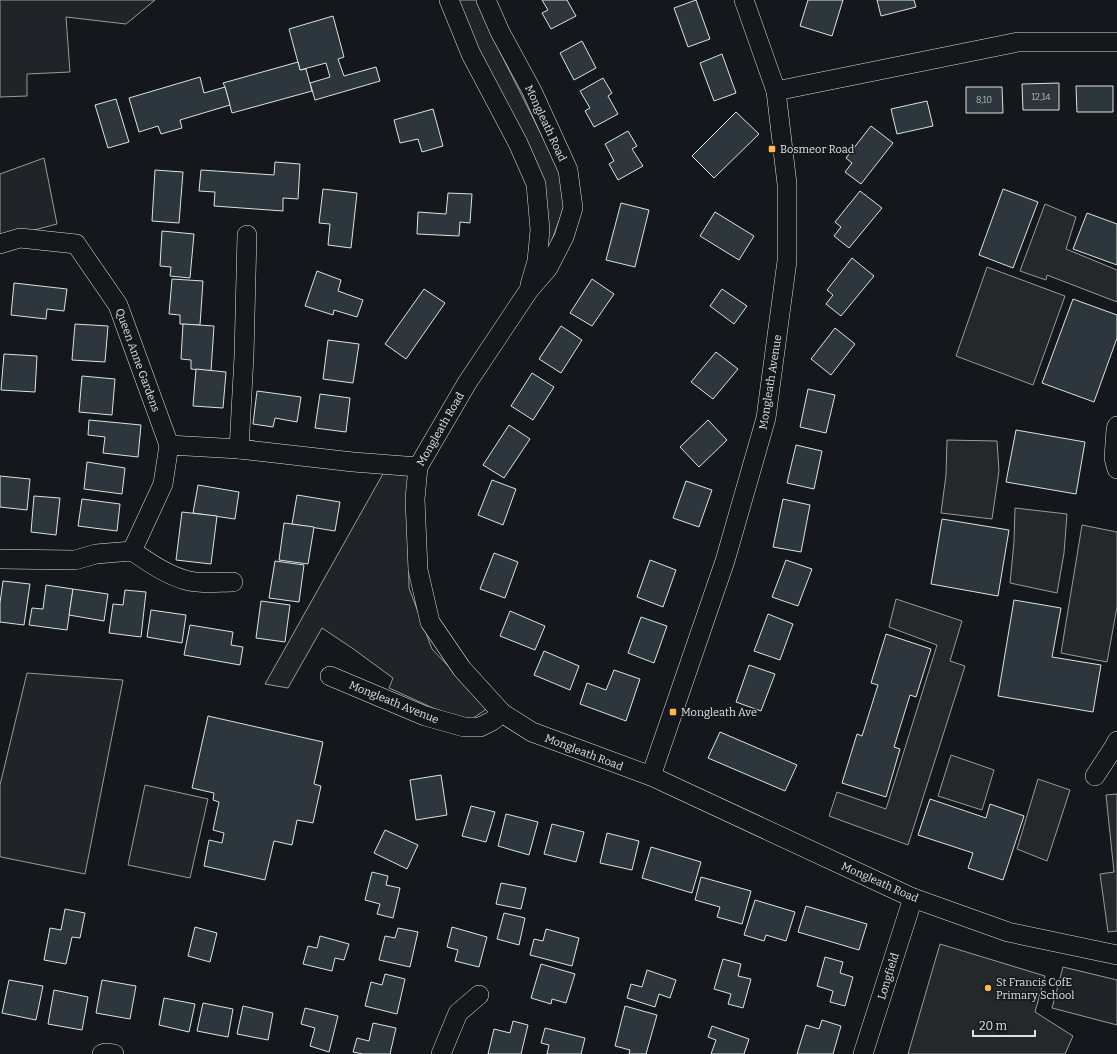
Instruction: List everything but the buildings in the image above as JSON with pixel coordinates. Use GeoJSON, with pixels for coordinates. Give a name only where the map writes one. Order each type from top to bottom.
{"type":"FeatureCollection","features":[{"type":"Feature","properties":{"kind":"street","name":"Mongleath Road"},"geometry":{"type":"LineString","coordinates":[[448,0],[471,54],[518,143],[536,184],[540,230],[537,261],[529,290]]}},
{"type":"Feature","properties":{"kind":"street","name":"Mongleath Road"},"geometry":{"type":"LineString","coordinates":[[486,0],[500,32],[532,91],[568,170],[573,208],[564,237],[548,268],[529,290],[467,383],[418,467],[415,499],[418,570],[430,622],[462,669],[502,713],[532,732],[651,776],[912,898],[1008,932],[1117,955]]}},
{"type":"Feature","properties":{"kind":"street","name":"Mongleath Avenue"},"geometry":{"type":"LineString","coordinates":[[651,776],[725,561],[766,418],[787,261],[787,184],[776,91],[744,0]]}},
{"type":"Feature","properties":{"kind":"street"},"geometry":{"type":"LineString","coordinates":[[776,91],[1018,42],[1117,42]]}},
{"type":"Feature","properties":{"kind":"street"},"geometry":{"type":"LineString","coordinates":[[239,449],[244,356],[247,235]]}},
{"type":"Feature","properties":{"kind":"street","name":"Queen Anne Gardens"},"geometry":{"type":"LineString","coordinates":[[0,244],[20,238],[76,244],[118,305],[169,445],[163,484],[132,550]]}},
{"type":"Feature","properties":{"kind":"street"},"geometry":{"type":"LineString","coordinates":[[1117,426],[1114,458],[1117,469]]}},
{"type":"Feature","properties":{"kind":"street"},"geometry":{"type":"LineString","coordinates":[[169,445],[239,449],[353,462],[418,467]]}},
{"type":"Feature","properties":{"kind":"street"},"geometry":{"type":"LineString","coordinates":[[0,559],[75,560],[96,554],[132,550],[156,567],[176,577],[191,582],[233,582]]}},
{"type":"Feature","properties":{"kind":"street","name":"Mongleath Avenue"},"geometry":{"type":"LineString","coordinates":[[330,676],[425,716],[464,727],[480,727],[492,721],[502,713]]}},
{"type":"Feature","properties":{"kind":"street"},"geometry":{"type":"LineString","coordinates":[[1095,776],[1117,741]]}},
{"type":"Feature","properties":{"kind":"street","name":"Longfield"},"geometry":{"type":"LineString","coordinates":[[863,1054],[912,898]]}},
{"type":"Feature","properties":{"kind":"street"},"geometry":{"type":"LineString","coordinates":[[441,1054],[458,1013],[479,995]]}},
{"type":"Feature","properties":{"kind":"street"},"geometry":{"type":"LineString","coordinates":[[102,1054],[114,1054]]}},
{"type":"Feature","properties":{"kind":"shaded area"},"geometry":{"type":"Polygon","coordinates":[[[0,0],[155,0],[126,24],[66,17],[70,72],[27,74],[27,96],[0,97],[0,0]]]}},
{"type":"Feature","properties":{"kind":"shaded area"},"geometry":{"type":"Polygon","coordinates":[[[456,0],[479,0],[492,36],[561,174],[565,205],[547,253],[543,181],[479,54],[456,0]]]}},
{"type":"Feature","properties":{"kind":"shaded area"},"geometry":{"type":"Polygon","coordinates":[[[44,158],[57,224],[0,239],[0,174],[44,158]]]}},
{"type":"Feature","properties":{"kind":"shaded area"},"geometry":{"type":"Polygon","coordinates":[[[1045,204],[1076,217],[1066,249],[1117,270],[1117,302],[1047,275],[1046,280],[1020,271],[1045,204]]]}},
{"type":"Feature","properties":{"kind":"shaded area"},"geometry":{"type":"Polygon","coordinates":[[[987,267],[1065,296],[1033,385],[956,356],[987,267]]]}},
{"type":"Feature","properties":{"kind":"shaded area"},"geometry":{"type":"Polygon","coordinates":[[[947,440],[997,441],[999,471],[992,519],[941,513],[946,475],[947,440]]]}},
{"type":"Feature","properties":{"kind":"shaded area"},"geometry":{"type":"Polygon","coordinates":[[[384,472],[409,474],[409,588],[432,649],[488,708],[469,721],[433,708],[389,688],[393,678],[322,628],[288,688],[265,684],[384,472]]]}},
{"type":"Feature","properties":{"kind":"shaded area"},"geometry":{"type":"Polygon","coordinates":[[[1015,508],[1067,514],[1064,553],[1057,593],[1010,583],[1014,542],[1015,508]]]}},
{"type":"Feature","properties":{"kind":"shaded area"},"geometry":{"type":"Polygon","coordinates":[[[1082,525],[1117,532],[1117,607],[1107,662],[1061,653],[1082,525]]]}},
{"type":"Feature","properties":{"kind":"shaded area"},"geometry":{"type":"Polygon","coordinates":[[[896,599],[962,621],[950,661],[965,666],[908,845],[829,816],[837,792],[886,809],[937,645],[889,627],[896,599]]]}},
{"type":"Feature","properties":{"kind":"shaded area"},"geometry":{"type":"Polygon","coordinates":[[[27,673],[123,680],[85,874],[0,856],[0,785],[27,673]]]}},
{"type":"Feature","properties":{"kind":"shaded area"},"geometry":{"type":"Polygon","coordinates":[[[951,755],[994,770],[982,810],[938,796],[951,755]]]}},
{"type":"Feature","properties":{"kind":"shaded area"},"geometry":{"type":"Polygon","coordinates":[[[1038,779],[1070,790],[1047,861],[1017,849],[1038,779]]]}},
{"type":"Feature","properties":{"kind":"shaded area"},"geometry":{"type":"Polygon","coordinates":[[[145,785],[208,799],[190,878],[128,865],[145,785]]]}},
{"type":"Feature","properties":{"kind":"shaded area"},"geometry":{"type":"Polygon","coordinates":[[[1117,794],[1117,931],[1108,932],[1100,874],[1114,872],[1106,795],[1117,794]]]}},
{"type":"Feature","properties":{"kind":"shaded area","name":"St Francis CofE Primary School"},"geometry":{"type":"Polygon","coordinates":[[[940,944],[1045,976],[1035,1012],[1073,1036],[1065,1054],[908,1054],[940,944]]]}},
{"type":"Feature","properties":{"kind":"shaded area"},"geometry":{"type":"Polygon","coordinates":[[[1063,967],[1117,980],[1117,1025],[1052,1008],[1063,967]]]}},
{"type":"Feature","properties":{"kind":"place","name":"Bosmeor Road"},"geometry":{"type":"Point","coordinates":[772,149]}},
{"type":"Feature","properties":{"kind":"place","name":"Mongleath Ave"},"geometry":{"type":"Point","coordinates":[673,712]}},
{"type":"Feature","properties":{"kind":"place","name":"St Francis CofE Primary School"},"geometry":{"type":"Point","coordinates":[988,988]}}]}
